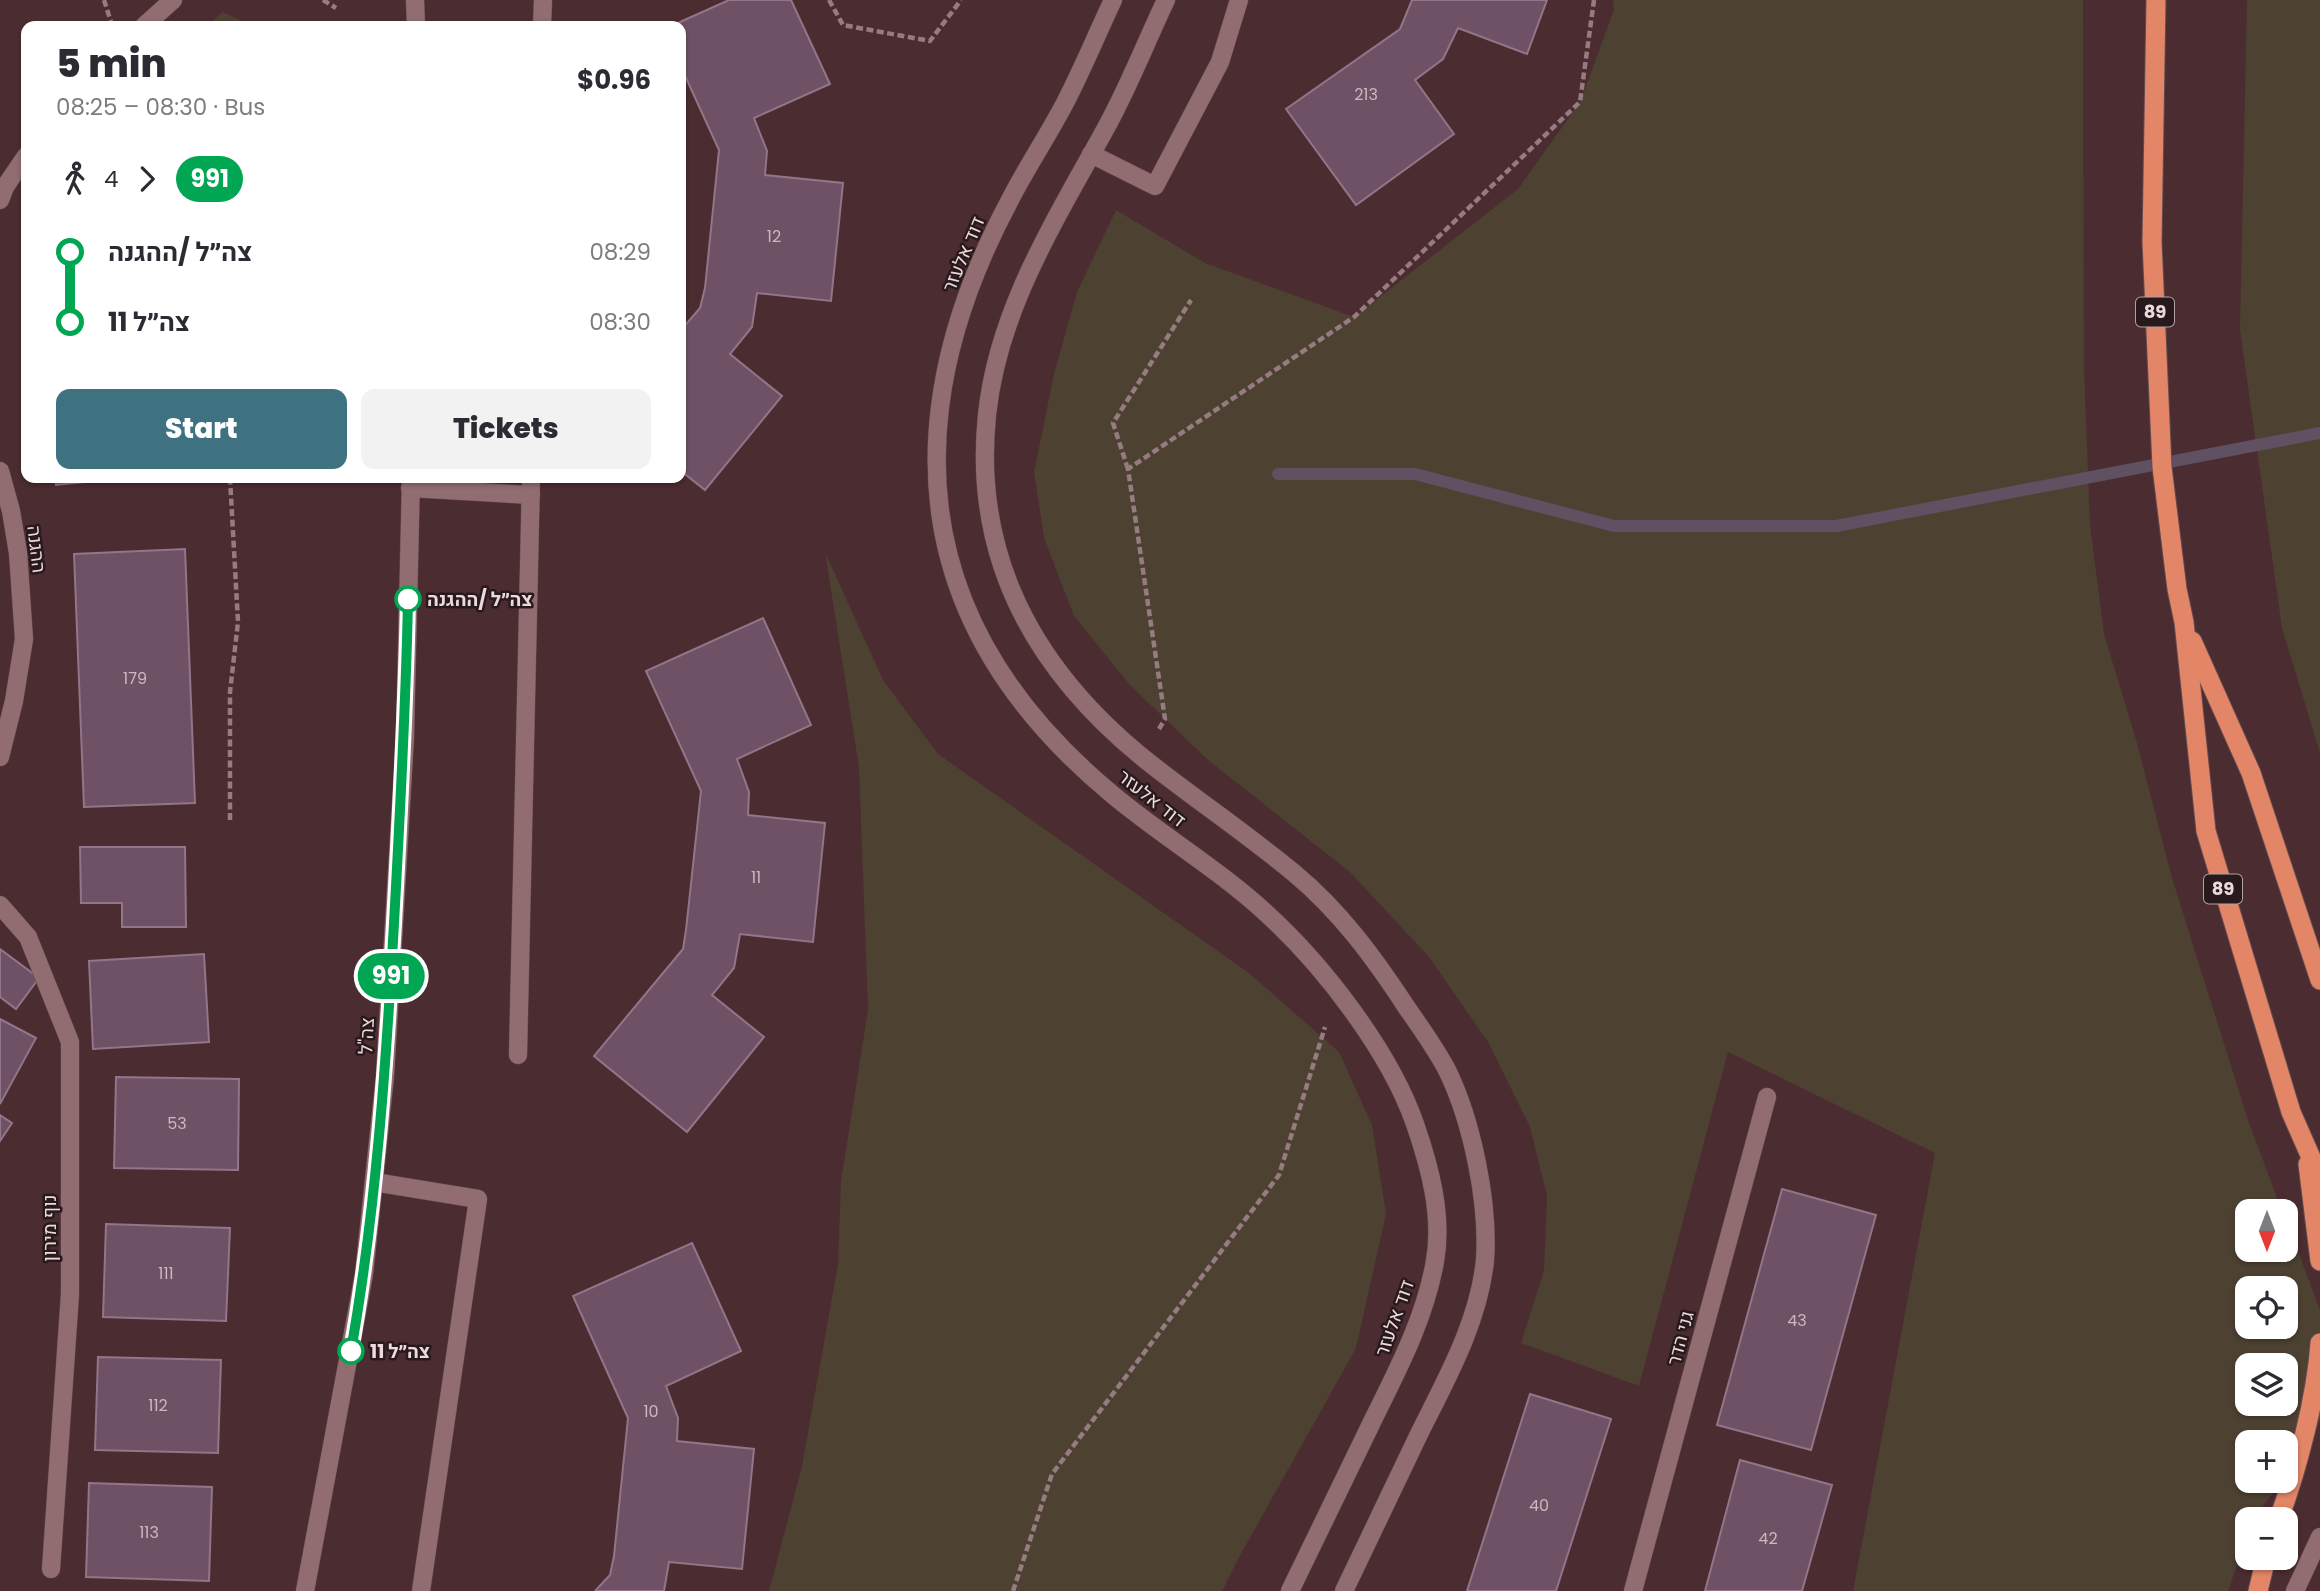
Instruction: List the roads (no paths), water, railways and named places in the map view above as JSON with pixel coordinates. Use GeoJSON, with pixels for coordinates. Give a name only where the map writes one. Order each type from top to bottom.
{"type":"FeatureCollection","features":[{"type":"Feature","properties":{"kind":"highway","name":"89"},"geometry":{"type":"LineString","coordinates":[[2155,0],[2151,242],[2162,467],[2177,589],[2184,622],[2206,831],[2268,1042],[2291,1112],[2320,1178]]}},
{"type":"Feature","properties":{"kind":"highway","name":"89"},"geometry":{"type":"LineString","coordinates":[[2184,622],[2251,773],[2320,980]]}},
{"type":"Feature","properties":{"kind":"highway"},"geometry":{"type":"LineString","coordinates":[[2306,1146],[2320,1261]]}},
{"type":"Feature","properties":{"kind":"highway"},"geometry":{"type":"LineString","coordinates":[[2284,1507],[2301,1449],[2320,1342]]}},
{"type":"Feature","properties":{"kind":"highway"},"geometry":{"type":"LineString","coordinates":[[2258,1591],[2263,1570]]}},
{"type":"Feature","properties":{"kind":"street"},"geometry":{"type":"LineString","coordinates":[[150,21],[173,0]]}},
{"type":"Feature","properties":{"kind":"street"},"geometry":{"type":"LineString","coordinates":[[415,0],[416,21]]}},
{"type":"Feature","properties":{"kind":"street"},"geometry":{"type":"LineString","coordinates":[[542,0],[542,21]]}},
{"type":"Feature","properties":{"kind":"street","name":"דוד אלעזר"},"geometry":{"type":"LineString","coordinates":[[1113,0],[1066,100],[1010,199],[969,288],[951,346],[939,408],[936,478],[943,535],[966,612],[996,668],[1040,727],[1111,794],[1265,911],[1304,950],[1337,989],[1404,1093],[1424,1150],[1436,1208],[1436,1256],[1424,1308],[1404,1356],[1290,1591]]}},
{"type":"Feature","properties":{"kind":"street","name":"דוד אלעזר"},"geometry":{"type":"LineString","coordinates":[[1166,0],[1109,122],[1054,221],[1014,306],[998,358],[987,413],[984,476],[991,525],[1011,594],[1037,642],[1076,695],[1142,757],[1297,875],[1339,917],[1375,960],[1448,1072],[1471,1137],[1485,1202],[1485,1261],[1471,1324],[1343,1591]]}},
{"type":"Feature","properties":{"kind":"street"},"geometry":{"type":"LineString","coordinates":[[1091,154],[1155,186],[1220,62],[1239,0]]}},
{"type":"Feature","properties":{"kind":"street"},"geometry":{"type":"LineString","coordinates":[[0,200],[5,187],[21,163]]}},
{"type":"Feature","properties":{"kind":"street","name":"ההגנה"},"geometry":{"type":"LineString","coordinates":[[0,471],[18,553],[24,639],[14,701],[0,757]]}},
{"type":"Feature","properties":{"kind":"street"},"geometry":{"type":"LineString","coordinates":[[411,483],[531,486],[518,1055]]}},
{"type":"Feature","properties":{"kind":"street","name":"צה\"ל"},"geometry":{"type":"LineString","coordinates":[[305,1591],[364,1274],[385,1076],[405,737],[411,483]]}},
{"type":"Feature","properties":{"kind":"street","name":"נוף מירון"},"geometry":{"type":"LineString","coordinates":[[0,905],[28,937],[70,1042],[70,1294],[51,1569]]}},
{"type":"Feature","properties":{"kind":"street","name":"גני הדר"},"geometry":{"type":"LineString","coordinates":[[1633,1591],[1767,1097]]}},
{"type":"Feature","properties":{"kind":"street"},"geometry":{"type":"LineString","coordinates":[[374,1182],[478,1199],[421,1591]]}},
{"type":"Feature","properties":{"kind":"street"},"geometry":{"type":"LineString","coordinates":[[2295,1591],[2320,1537]]}},
{"type":"Feature","properties":{"kind":"waterway"},"geometry":{"type":"LineString","coordinates":[[1278,474],[1415,474],[1614,526],[1836,526],[2320,433]]}},
{"type":"Feature","properties":{"kind":"place","name":"צה״ל /ההגנה"},"geometry":{"type":"Point","coordinates":[408,599]}},
{"type":"Feature","properties":{"kind":"place","name":"צה״ל 11"},"geometry":{"type":"Point","coordinates":[351,1351]}}]}
